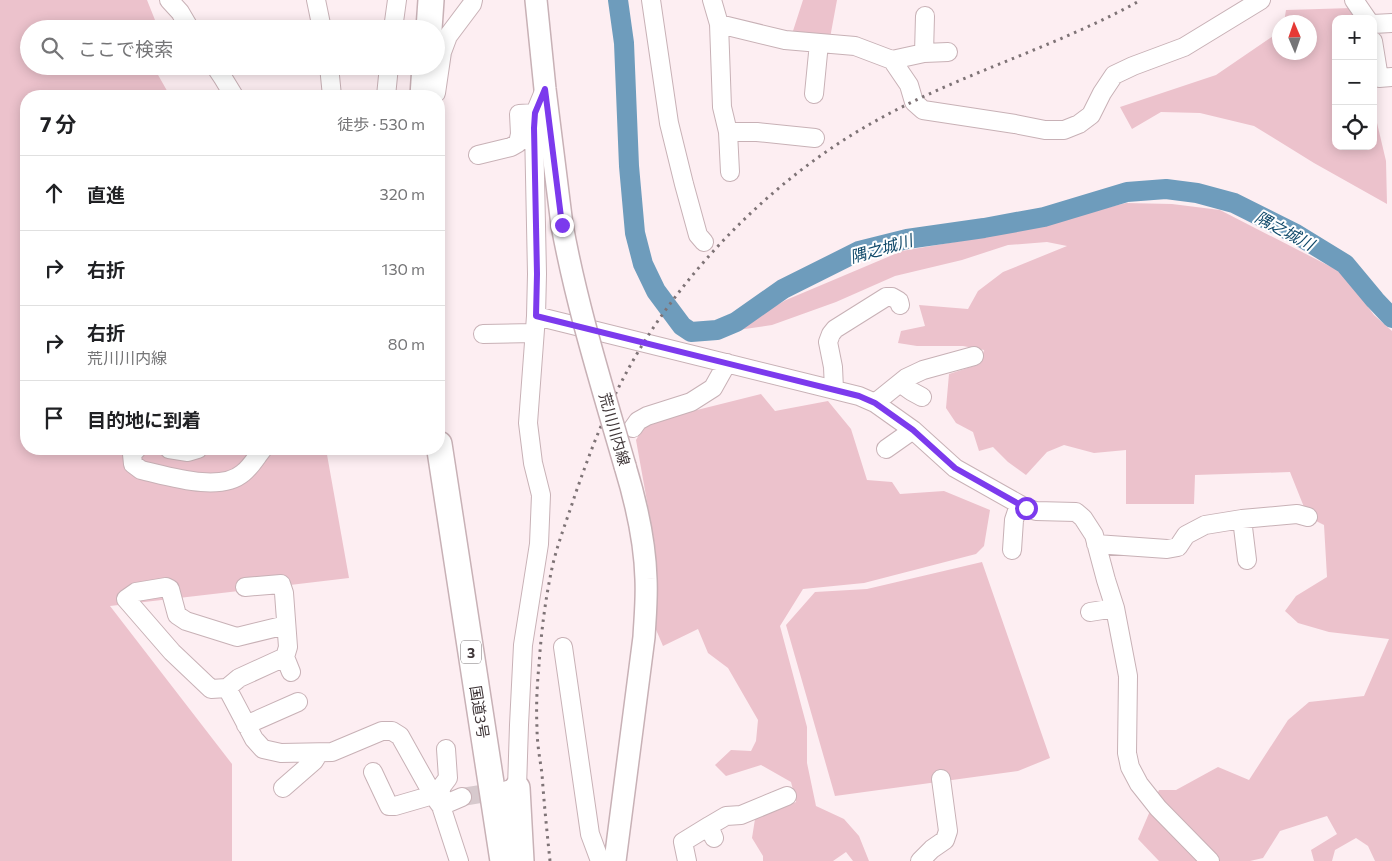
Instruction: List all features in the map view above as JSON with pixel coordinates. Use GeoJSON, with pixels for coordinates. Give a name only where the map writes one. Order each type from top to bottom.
{"type":"FeatureCollection","features":[{"type":"Feature","properties":{"kind":"highway"},"geometry":{"type":"LineString","coordinates":[[415,20],[416,0]]}},
{"type":"Feature","properties":{"kind":"highway"},"geometry":{"type":"LineString","coordinates":[[429,20],[431,0]]}},
{"type":"Feature","properties":{"kind":"highway"},"geometry":{"type":"LineString","coordinates":[[408,90],[409,75]]}},
{"type":"Feature","properties":{"kind":"highway"},"geometry":{"type":"LineString","coordinates":[[427,75],[429,90]]}},
{"type":"Feature","properties":{"kind":"highway","name":"国道3号"},"geometry":{"type":"LineString","coordinates":[[425,455],[486,861]]}},
{"type":"Feature","properties":{"kind":"highway","name":"国道3号"},"geometry":{"type":"LineString","coordinates":[[441,455],[503,861]]}},
{"type":"Feature","properties":{"kind":"highway"},"geometry":{"type":"LineString","coordinates":[[512,789],[521,861]]}},
{"type":"Feature","properties":{"kind":"main road","name":"荒川川内線"},"geometry":{"type":"LineString","coordinates":[[536,0],[562,225],[570,267],[633,493],[644,552],[646,578],[644,637],[615,861]]}},
{"type":"Feature","properties":{"kind":"street"},"geometry":{"type":"LineString","coordinates":[[170,0],[185,20]]}},
{"type":"Feature","properties":{"kind":"street"},"geometry":{"type":"LineString","coordinates":[[316,0],[320,20]]}},
{"type":"Feature","properties":{"kind":"street"},"geometry":{"type":"LineString","coordinates":[[394,20],[396,0]]}},
{"type":"Feature","properties":{"kind":"street"},"geometry":{"type":"LineString","coordinates":[[445,44],[448,36],[473,0]]}},
{"type":"Feature","properties":{"kind":"street"},"geometry":{"type":"LineString","coordinates":[[652,0],[669,124],[698,235],[704,242]]}},
{"type":"Feature","properties":{"kind":"street"},"geometry":{"type":"LineString","coordinates":[[712,0],[719,24],[722,107],[728,132],[730,172]]}},
{"type":"Feature","properties":{"kind":"street"},"geometry":{"type":"LineString","coordinates":[[892,60],[909,85],[914,102],[924,110],[1045,130],[1064,130],[1079,124],[1091,115],[1114,75],[1184,46],[1261,0]]}},
{"type":"Feature","properties":{"kind":"street"},"geometry":{"type":"LineString","coordinates":[[1354,0],[1364,15]]}},
{"type":"Feature","properties":{"kind":"street"},"geometry":{"type":"LineString","coordinates":[[924,53],[925,16]]}},
{"type":"Feature","properties":{"kind":"street"},"geometry":{"type":"LineString","coordinates":[[1377,24],[1392,23]]}},
{"type":"Feature","properties":{"kind":"street"},"geometry":{"type":"LineString","coordinates":[[719,24],[785,40],[854,46],[892,60],[924,53],[948,52]]}},
{"type":"Feature","properties":{"kind":"street"},"geometry":{"type":"LineString","coordinates":[[814,94],[820,43]]}},
{"type":"Feature","properties":{"kind":"street"},"geometry":{"type":"LineString","coordinates":[[1377,60],[1380,78],[1392,77]]}},
{"type":"Feature","properties":{"kind":"street"},"geometry":{"type":"LineString","coordinates":[[221,75],[230,90]]}},
{"type":"Feature","properties":{"kind":"street"},"geometry":{"type":"LineString","coordinates":[[330,75],[331,90]]}},
{"type":"Feature","properties":{"kind":"street"},"geometry":{"type":"LineString","coordinates":[[387,90],[388,75]]}},
{"type":"Feature","properties":{"kind":"street"},"geometry":{"type":"LineString","coordinates":[[431,90],[435,75]]}},
{"type":"Feature","properties":{"kind":"street"},"geometry":{"type":"LineString","coordinates":[[512,789],[519,725],[523,645],[539,544],[541,505],[541,495],[533,463],[528,424],[537,274],[534,128],[535,113],[545,89]]}},
{"type":"Feature","properties":{"kind":"street"},"geometry":{"type":"LineString","coordinates":[[478,156],[511,147],[518,143],[520,134],[519,114],[535,113]]}},
{"type":"Feature","properties":{"kind":"street"},"geometry":{"type":"LineString","coordinates":[[728,132],[757,132],[815,138]]}},
{"type":"Feature","properties":{"kind":"street"},"geometry":{"type":"LineString","coordinates":[[834,390],[828,342],[831,334],[835,329],[886,296],[899,301],[900,305]]}},
{"type":"Feature","properties":{"kind":"street"},"geometry":{"type":"LineString","coordinates":[[484,334],[535,324],[727,363],[859,396],[875,403],[913,430],[955,468],[1026,508],[1036,511],[1076,512],[1083,518],[1094,535],[1115,608],[1128,676],[1127,753],[1130,767],[1138,784],[1158,808],[1210,861]]}},
{"type":"Feature","properties":{"kind":"street"},"geometry":{"type":"LineString","coordinates":[[875,403],[906,378],[923,370],[974,356]]}},
{"type":"Feature","properties":{"kind":"street"},"geometry":{"type":"LineString","coordinates":[[633,428],[642,418],[690,402],[713,388],[727,363]]}},
{"type":"Feature","properties":{"kind":"street"},"geometry":{"type":"LineString","coordinates":[[900,383],[922,398]]}},
{"type":"Feature","properties":{"kind":"street"},"geometry":{"type":"LineString","coordinates":[[886,450],[913,430]]}},
{"type":"Feature","properties":{"kind":"street"},"geometry":{"type":"LineString","coordinates":[[132,455],[133,464],[140,470],[201,482],[218,483],[232,480],[244,473],[258,455]]}},
{"type":"Feature","properties":{"kind":"street"},"geometry":{"type":"LineString","coordinates":[[1012,550],[1014,520],[1019,504]]}},
{"type":"Feature","properties":{"kind":"street"},"geometry":{"type":"LineString","coordinates":[[1096,544],[1167,549],[1178,547],[1186,535],[1205,525],[1242,519],[1298,514],[1308,517]]}},
{"type":"Feature","properties":{"kind":"street"},"geometry":{"type":"LineString","coordinates":[[1242,519],[1247,560]]}},
{"type":"Feature","properties":{"kind":"street"},"geometry":{"type":"LineString","coordinates":[[245,587],[281,584],[284,592],[288,647],[288,664],[239,678],[226,688],[211,689],[172,652],[126,599],[136,592],[166,587],[170,589],[177,615],[186,621],[237,637],[286,625]]}},
{"type":"Feature","properties":{"kind":"street"},"geometry":{"type":"LineString","coordinates":[[1090,612],[1115,608]]}},
{"type":"Feature","properties":{"kind":"street"},"geometry":{"type":"LineString","coordinates":[[563,647],[590,834],[600,861]]}},
{"type":"Feature","properties":{"kind":"street"},"geometry":{"type":"LineString","coordinates":[[226,688],[254,739],[263,749],[281,753],[332,752],[382,732],[392,731],[400,736],[437,801],[459,861]]}},
{"type":"Feature","properties":{"kind":"street"},"geometry":{"type":"LineString","coordinates":[[246,725],[298,702]]}},
{"type":"Feature","properties":{"kind":"street"},"geometry":{"type":"LineString","coordinates":[[437,801],[442,786],[448,778],[446,749]]}},
{"type":"Feature","properties":{"kind":"street"},"geometry":{"type":"LineString","coordinates":[[283,788],[314,762],[320,753]]}},
{"type":"Feature","properties":{"kind":"street"},"geometry":{"type":"LineString","coordinates":[[373,772],[388,806],[462,797]]}},
{"type":"Feature","properties":{"kind":"street"},"geometry":{"type":"LineString","coordinates":[[920,861],[945,840],[948,831],[941,779]]}},
{"type":"Feature","properties":{"kind":"street"},"geometry":{"type":"LineString","coordinates":[[688,861],[684,842],[711,832],[726,816],[742,814],[787,796]]}},
{"type":"Feature","properties":{"kind":"shaded area"},"geometry":{"type":"Polygon","coordinates":[[[0,0],[147,0],[155,20],[20,20],[20,75],[158,75],[167,90],[20,90],[20,455],[327,455],[349,578],[110,606],[232,764],[232,861],[0,861],[0,0]]]}},
{"type":"Feature","properties":{"kind":"shaded area"},"geometry":{"type":"Polygon","coordinates":[[[803,0],[837,0],[830,38],[792,34],[803,0]]]}},
{"type":"Feature","properties":{"kind":"shaded area"},"geometry":{"type":"Polygon","coordinates":[[[1352,8],[1353,15],[1332,15],[1332,150],[1377,150],[1377,123],[1386,161],[1387,204],[1314,163],[1254,126],[1200,113],[1161,112],[1132,129],[1120,107],[1216,75],[1272,37],[1272,60],[1317,60],[1317,15],[1285,15],[1286,10],[1352,8]]]}},
{"type":"Feature","properties":{"kind":"shaded area"},"geometry":{"type":"Polygon","coordinates":[[[1126,203],[1172,204],[1220,210],[1343,273],[1374,315],[1392,331],[1392,861],[1375,861],[1368,846],[1356,838],[1335,850],[1332,861],[1314,861],[1311,850],[1337,834],[1327,816],[1280,831],[1263,858],[1250,861],[1159,861],[1138,839],[1159,790],[1176,790],[1218,767],[1249,780],[1288,720],[1309,702],[1364,696],[1389,639],[1329,632],[1298,623],[1285,611],[1296,596],[1327,577],[1324,525],[1308,517],[1290,472],[1195,475],[1194,504],[1126,504],[1126,450],[1094,453],[1064,445],[1047,452],[1026,475],[1008,462],[993,447],[979,451],[973,432],[956,423],[946,408],[949,374],[980,364],[984,350],[963,346],[917,346],[898,343],[901,331],[925,326],[919,305],[968,309],[978,291],[1003,272],[1067,246],[1047,242],[1008,245],[962,260],[895,276],[836,302],[772,325],[731,331],[786,300],[902,251],[1001,234],[1126,203]]]}},
{"type":"Feature","properties":{"kind":"shaded area"},"geometry":{"type":"Polygon","coordinates":[[[761,394],[775,411],[828,401],[851,429],[867,480],[892,482],[900,494],[944,491],[990,510],[984,546],[976,554],[864,583],[803,589],[780,626],[807,727],[807,763],[816,806],[844,819],[859,836],[869,861],[853,861],[846,852],[833,861],[763,861],[763,856],[752,838],[755,819],[796,802],[791,782],[761,765],[726,776],[715,765],[731,750],[751,751],[756,741],[758,720],[728,668],[708,653],[698,629],[663,646],[654,625],[658,592],[655,546],[636,440],[643,428],[653,421],[761,394]]]}},
{"type":"Feature","properties":{"kind":"shaded area"},"geometry":{"type":"Polygon","coordinates":[[[982,562],[1050,758],[1018,771],[835,796],[786,625],[815,592],[867,589],[982,562]]]}},
{"type":"Feature","properties":{"kind":"waterway","name":"隅之城川"},"geometry":{"type":"LineString","coordinates":[[618,0],[624,43],[629,166],[635,233],[643,264],[656,291],[682,326],[691,332],[717,330],[736,322],[783,289],[859,251],[907,239],[1044,217],[1127,192],[1166,189],[1197,193],[1234,203],[1296,234],[1345,264],[1392,318]]}},
{"type":"Feature","properties":{"kind":"tunnel"},"geometry":{"type":"LineString","coordinates":[[462,797],[504,790]]}},
{"type":"Feature","properties":{"kind":"railway"},"geometry":{"type":"LineString","coordinates":[[550,861],[537,712],[541,642],[549,584],[562,534],[597,435],[624,377],[646,339],[699,267],[730,233],[764,201],[835,146],[872,123],[938,90],[1075,33],[1141,0]]}},
{"type":"Feature","properties":{"kind":"route"},"geometry":{"type":"LineString","coordinates":[[562,225],[545,89],[535,113],[534,128],[536,316],[608,332],[859,396],[875,403],[913,430],[955,468],[1026,508]]}}]}
